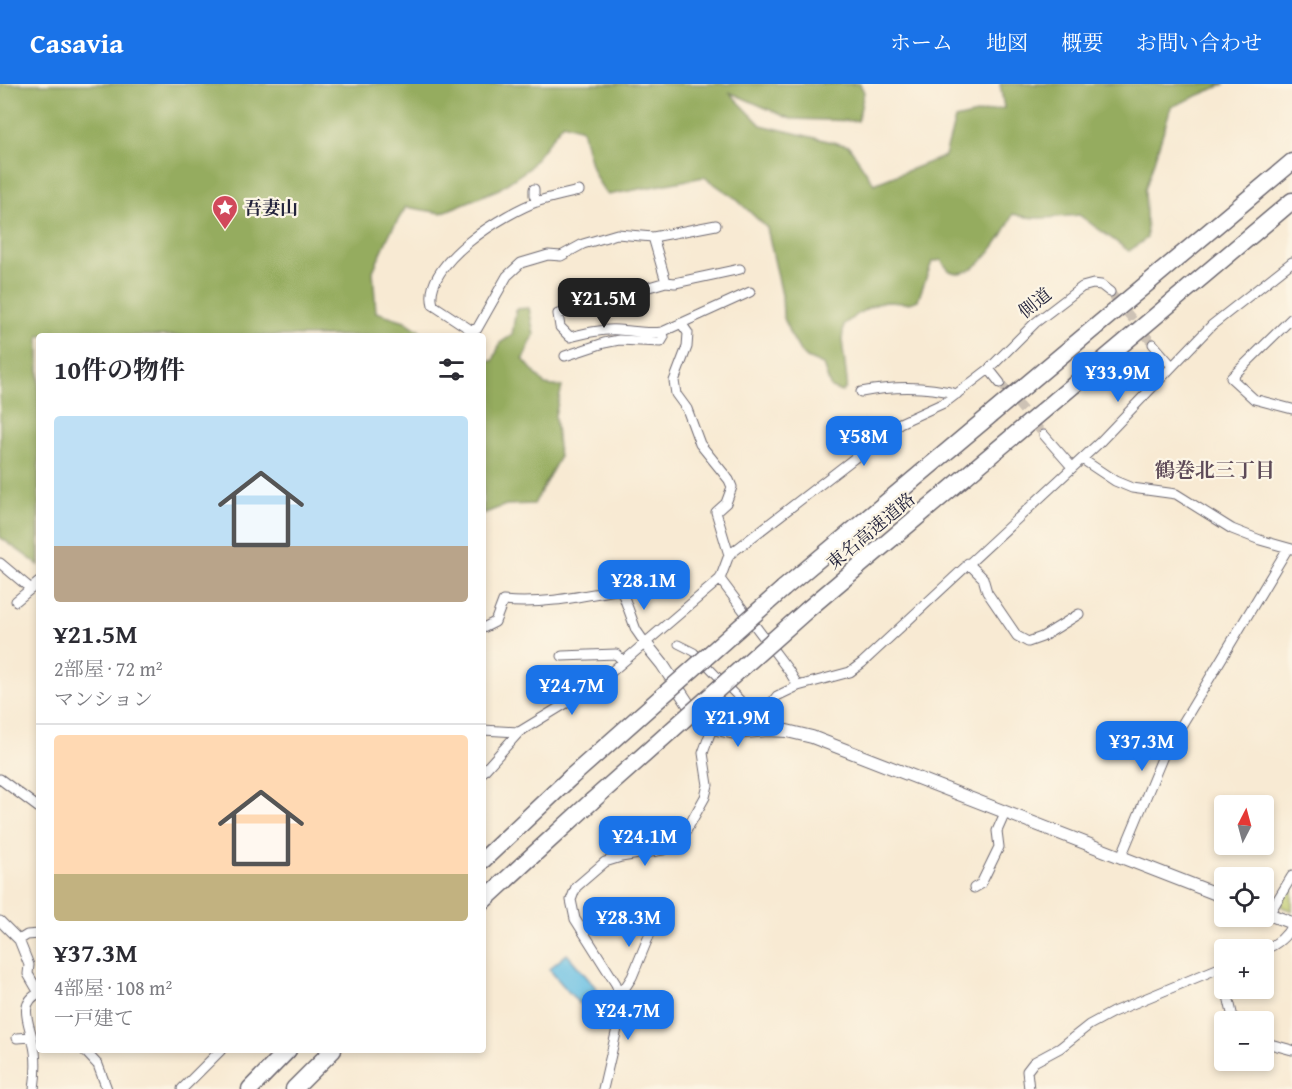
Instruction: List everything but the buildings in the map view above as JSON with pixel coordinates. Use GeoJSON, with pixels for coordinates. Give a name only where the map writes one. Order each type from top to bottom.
{"type":"FeatureCollection","features":[{"type":"Feature","properties":{"kind":"highway","name":"東名高速道路"},"geometry":{"type":"LineString","coordinates":[[486,857],[571,777],[783,589],[1292,162]]}},
{"type":"Feature","properties":{"kind":"highway","name":"東名高速道路"},"geometry":{"type":"LineString","coordinates":[[486,898],[807,610],[1292,201]]}},
{"type":"Feature","properties":{"kind":"highway"},"geometry":{"type":"LineString","coordinates":[[250,1089],[285,1053]]}},
{"type":"Feature","properties":{"kind":"highway"},"geometry":{"type":"LineString","coordinates":[[294,1089],[330,1053]]}},
{"type":"Feature","properties":{"kind":"street"},"geometry":{"type":"LineString","coordinates":[[523,199],[535,195],[579,191]]}},
{"type":"Feature","properties":{"kind":"street"},"geometry":{"type":"LineString","coordinates":[[535,195],[465,243],[448,262],[434,284],[430,296],[433,305],[471,330],[477,329],[507,276],[521,263],[548,255],[561,256],[583,244],[617,234],[653,237],[716,225]]}},
{"type":"Feature","properties":{"kind":"street"},"geometry":{"type":"LineString","coordinates":[[653,237],[666,282]]}},
{"type":"Feature","properties":{"kind":"street"},"geometry":{"type":"LineString","coordinates":[[766,730],[768,708],[777,696],[798,686],[843,674],[862,663],[1082,459],[1212,325],[1292,262]]}},
{"type":"Feature","properties":{"kind":"street"},"geometry":{"type":"LineString","coordinates":[[740,269],[675,283],[666,282],[558,314],[560,327],[570,337],[597,330],[650,334],[662,332],[750,292]]}},
{"type":"Feature","properties":{"kind":"street","name":"側道"},"geometry":{"type":"LineString","coordinates":[[729,555],[900,423],[946,402],[957,394],[989,369],[1035,323],[1082,287],[1093,284],[1101,285],[1110,292]]}},
{"type":"Feature","properties":{"kind":"street"},"geometry":{"type":"LineString","coordinates":[[1292,318],[1231,378],[1254,399],[1292,409]]}},
{"type":"Feature","properties":{"kind":"street"},"geometry":{"type":"LineString","coordinates":[[486,769],[519,732],[596,685],[720,579],[729,555],[716,512],[726,503],[732,487],[700,444],[687,409],[676,394],[674,381],[687,347],[688,333],[681,323]]}},
{"type":"Feature","properties":{"kind":"street"},"geometry":{"type":"LineString","coordinates":[[565,356],[619,340],[657,343],[663,340],[662,332]]}},
{"type":"Feature","properties":{"kind":"street"},"geometry":{"type":"LineString","coordinates":[[1153,344],[1172,366]]}},
{"type":"Feature","properties":{"kind":"street"},"geometry":{"type":"LineString","coordinates":[[989,369],[1000,383]]}},
{"type":"Feature","properties":{"kind":"street"},"geometry":{"type":"LineString","coordinates":[[861,392],[891,387],[909,387],[945,390],[957,394]]}},
{"type":"Feature","properties":{"kind":"street"},"geometry":{"type":"LineString","coordinates":[[1044,435],[1072,467]]}},
{"type":"Feature","properties":{"kind":"street"},"geometry":{"type":"LineString","coordinates":[[1082,459],[1115,481],[1132,488],[1176,494],[1232,529],[1290,548],[1163,756],[1121,857]]}},
{"type":"Feature","properties":{"kind":"street"},"geometry":{"type":"LineString","coordinates":[[0,563],[31,589]]}},
{"type":"Feature","properties":{"kind":"street"},"geometry":{"type":"LineString","coordinates":[[968,563],[982,578],[987,592],[1017,636],[1028,642],[1042,637],[1079,614]]}},
{"type":"Feature","properties":{"kind":"street"},"geometry":{"type":"LineString","coordinates":[[720,579],[798,686]]}},
{"type":"Feature","properties":{"kind":"street"},"geometry":{"type":"LineString","coordinates":[[16,601],[36,585]]}},
{"type":"Feature","properties":{"kind":"street"},"geometry":{"type":"LineString","coordinates":[[486,626],[495,622],[504,601],[529,604],[621,589],[636,630],[662,664],[696,716],[712,728],[735,733],[766,730],[787,731],[812,737],[1214,893]]}},
{"type":"Feature","properties":{"kind":"street"},"geometry":{"type":"LineString","coordinates":[[678,644],[694,652],[758,718]]}},
{"type":"Feature","properties":{"kind":"street"},"geometry":{"type":"LineString","coordinates":[[562,656],[616,654],[623,661]]}},
{"type":"Feature","properties":{"kind":"street"},"geometry":{"type":"LineString","coordinates":[[603,1089],[623,1003],[621,994],[575,919],[571,900],[576,887],[605,862],[663,850],[681,840],[705,797],[708,785],[703,753],[712,728]]}},
{"type":"Feature","properties":{"kind":"street"},"geometry":{"type":"LineString","coordinates":[[486,730],[519,732]]}},
{"type":"Feature","properties":{"kind":"street"},"geometry":{"type":"LineString","coordinates":[[0,779],[36,806]]}},
{"type":"Feature","properties":{"kind":"street"},"geometry":{"type":"LineString","coordinates":[[974,888],[981,884],[999,847],[997,831],[1005,813]]}},
{"type":"Feature","properties":{"kind":"street"},"geometry":{"type":"LineString","coordinates":[[1274,902],[1292,876]]}},
{"type":"Feature","properties":{"kind":"street"},"geometry":{"type":"LineString","coordinates":[[1274,916],[1292,924],[1289,932],[1274,946]]}},
{"type":"Feature","properties":{"kind":"street"},"geometry":{"type":"LineString","coordinates":[[0,921],[19,940],[29,964],[28,974],[36,988]]}},
{"type":"Feature","properties":{"kind":"street"},"geometry":{"type":"LineString","coordinates":[[621,994],[632,977],[651,931],[662,921]]}},
{"type":"Feature","properties":{"kind":"street"},"geometry":{"type":"LineString","coordinates":[[19,940],[27,935],[36,934]]}},
{"type":"Feature","properties":{"kind":"street"},"geometry":{"type":"LineString","coordinates":[[1029,1089],[1027,1071],[1034,1062],[1060,1048],[1089,1025],[1113,1012],[1214,970]]}},
{"type":"Feature","properties":{"kind":"street"},"geometry":{"type":"LineString","coordinates":[[33,1089],[35,1080],[34,1043],[26,1020],[27,1005],[32,996],[36,994]]}},
{"type":"Feature","properties":{"kind":"street"},"geometry":{"type":"LineString","coordinates":[[17,1038],[32,1036]]}},
{"type":"Feature","properties":{"kind":"street"},"geometry":{"type":"LineString","coordinates":[[1274,1045],[1292,1050]]}},
{"type":"Feature","properties":{"kind":"street"},"geometry":{"type":"LineString","coordinates":[[87,1053],[98,1065],[107,1089]]}},
{"type":"Feature","properties":{"kind":"street"},"geometry":{"type":"LineString","coordinates":[[182,1089],[218,1053]]}},
{"type":"Feature","properties":{"kind":"green space"},"geometry":{"type":"Polygon","coordinates":[[[0,84],[860,84],[864,92],[858,121],[791,119],[729,92],[761,125],[849,146],[874,184],[945,156],[955,119],[1004,108],[1000,84],[1225,84],[1171,107],[1145,190],[1147,238],[1129,251],[1079,215],[1038,218],[1013,214],[996,244],[970,270],[960,273],[950,271],[941,260],[932,262],[918,300],[905,303],[882,303],[864,310],[844,324],[842,340],[847,381],[846,388],[841,392],[831,388],[823,365],[807,358],[789,332],[783,315],[782,295],[767,228],[735,198],[704,177],[608,195],[594,172],[582,129],[563,123],[528,169],[499,189],[441,213],[406,207],[390,233],[373,271],[376,312],[405,321],[423,333],[36,333],[36,563],[0,537],[0,84]]]}},
{"type":"Feature","properties":{"kind":"green space"},"geometry":{"type":"Polygon","coordinates":[[[529,308],[534,335],[523,359],[545,385],[562,387],[555,415],[559,458],[534,504],[506,505],[486,513],[486,360],[493,361],[500,343],[512,335],[516,309],[529,308]]]}},
{"type":"Feature","properties":{"kind":"green space"},"geometry":{"type":"Polygon","coordinates":[[[1292,882],[1292,911],[1282,907],[1281,902],[1292,882]]]}},
{"type":"Feature","properties":{"kind":"water"},"geometry":{"type":"Polygon","coordinates":[[[567,954],[597,989],[579,1004],[549,969],[567,954]]]}},
{"type":"Feature","properties":{"kind":"tunnel"},"geometry":{"type":"LineString","coordinates":[[1110,292],[1153,344]]}},
{"type":"Feature","properties":{"kind":"tunnel"},"geometry":{"type":"LineString","coordinates":[[1000,383],[1044,435]]}},
{"type":"Feature","properties":{"kind":"place","name":"吾妻山"},"geometry":{"type":"Point","coordinates":[225,231]}},
{"type":"Feature","properties":{"kind":"district","name":"鶴巻北三丁目"},"geometry":{"type":"Point","coordinates":[1215,470]}}]}
